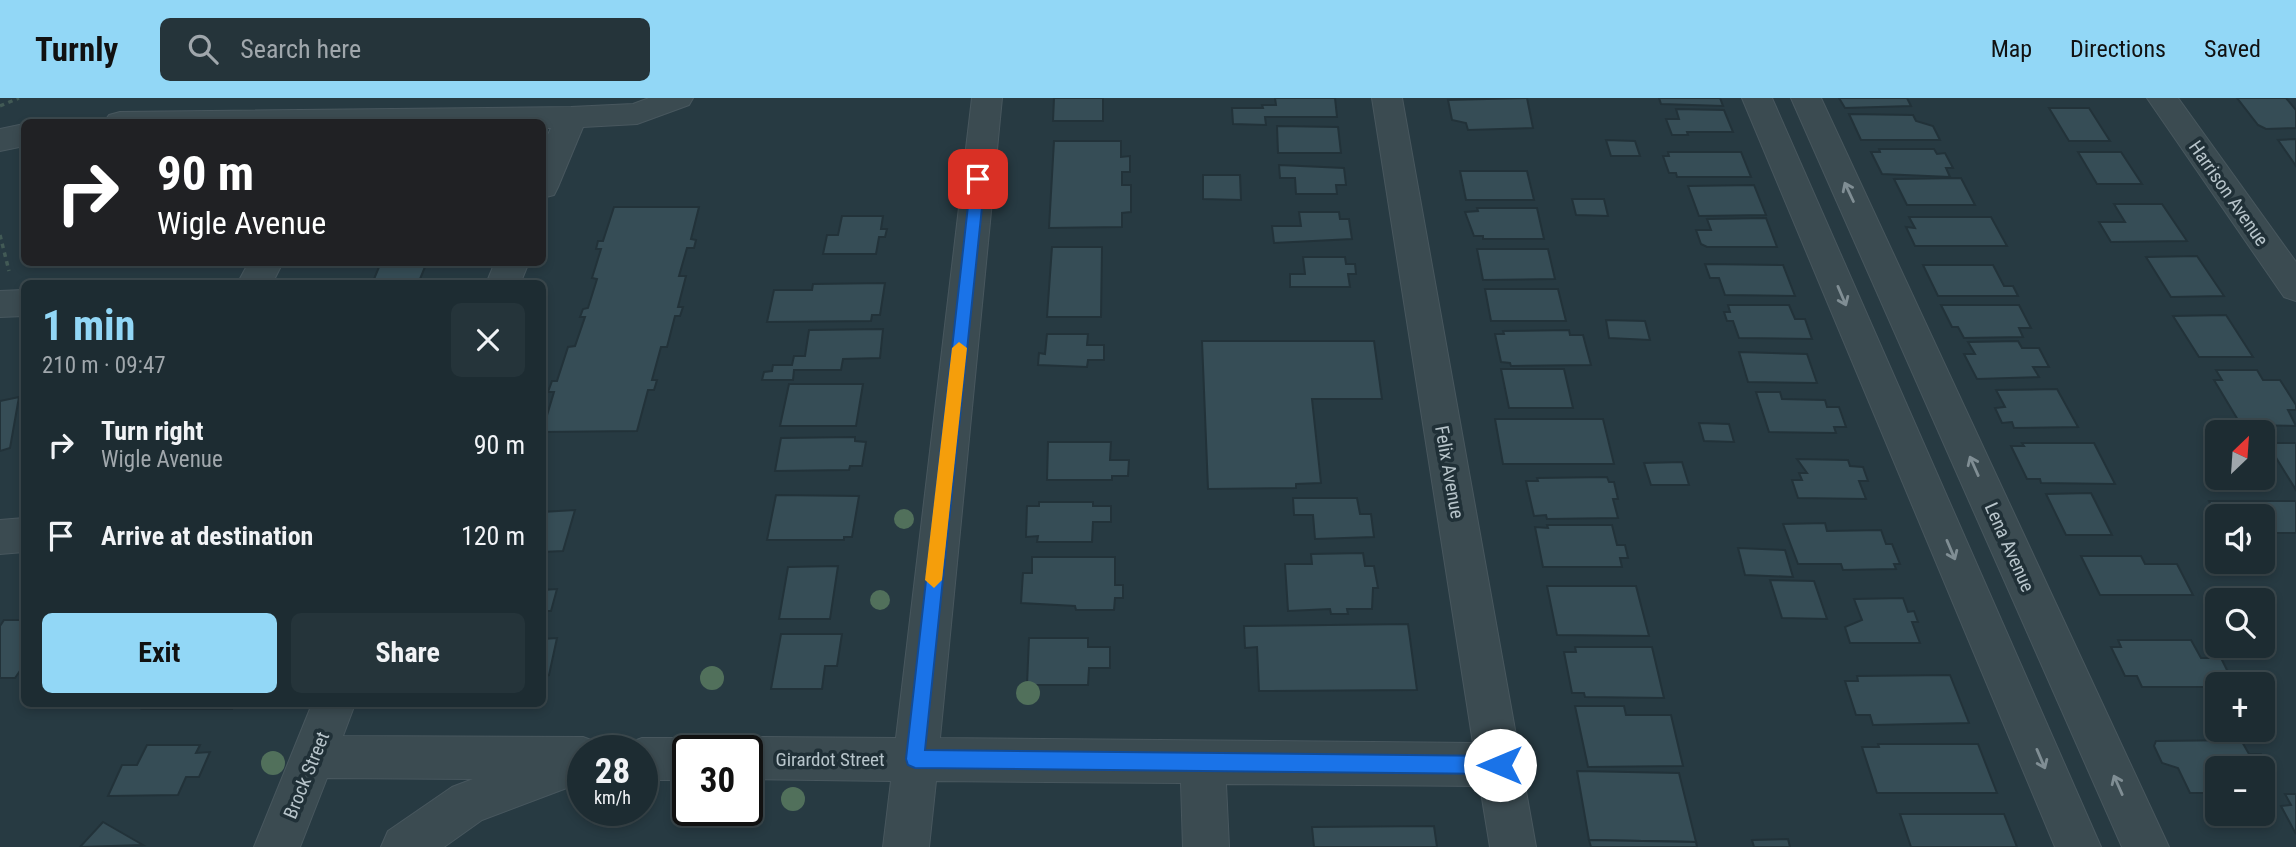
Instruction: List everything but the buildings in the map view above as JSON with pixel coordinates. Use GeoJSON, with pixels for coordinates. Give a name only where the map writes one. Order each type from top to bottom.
{"type":"FeatureCollection","features":[{"type":"Feature","properties":{"kind":"street"},"geometry":{"type":"LineString","coordinates":[[374,119],[514,108],[571,117],[637,114],[678,98]]}},
{"type":"Feature","properties":{"kind":"street"},"geometry":{"type":"LineString","coordinates":[[906,847],[987,98]]}},
{"type":"Feature","properties":{"kind":"street","name":"Felix Avenue"},"geometry":{"type":"LineString","coordinates":[[1387,98],[1513,847]]}},
{"type":"Feature","properties":{"kind":"street"},"geometry":{"type":"LineString","coordinates":[[1757,98],[2078,847]]}},
{"type":"Feature","properties":{"kind":"street","name":"Lena Avenue"},"geometry":{"type":"LineString","coordinates":[[1806,98],[2146,847]]}},
{"type":"Feature","properties":{"kind":"street","name":"Harrison Avenue"},"geometry":{"type":"LineString","coordinates":[[2162,98],[2296,288]]}},
{"type":"Feature","properties":{"kind":"street"},"geometry":{"type":"LineString","coordinates":[[546,177],[571,117]]}},
{"type":"Feature","properties":{"kind":"street"},"geometry":{"type":"LineString","coordinates":[[0,139],[21,136]]}},
{"type":"Feature","properties":{"kind":"street"},"geometry":{"type":"LineString","coordinates":[[1820,246],[1875,247]]}},
{"type":"Feature","properties":{"kind":"street"},"geometry":{"type":"LineString","coordinates":[[0,537],[21,535]]}},
{"type":"Feature","properties":{"kind":"street","name":"Brock Street"},"geometry":{"type":"LineString","coordinates":[[277,847],[333,707]]}},
{"type":"Feature","properties":{"kind":"street"},"geometry":{"type":"LineString","coordinates":[[313,757],[567,760]]}},
{"type":"Feature","properties":{"kind":"street","name":"Girardot Street"},"geometry":{"type":"LineString","coordinates":[[763,758],[1500,765]]}},
{"type":"Feature","properties":{"kind":"street"},"geometry":{"type":"LineString","coordinates":[[1203,762],[1206,847]]}},
{"type":"Feature","properties":{"kind":"street"},"geometry":{"type":"LineString","coordinates":[[404,847],[468,803],[567,766]]}},
{"type":"Feature","properties":{"kind":"path"},"geometry":{"type":"LineString","coordinates":[[0,106],[19,98]]}},
{"type":"Feature","properties":{"kind":"path"},"geometry":{"type":"LineString","coordinates":[[0,235],[10,268],[10,295]]}},
{"type":"Feature","properties":{"kind":"slow traffic"},"geometry":{"type":"LineString","coordinates":[[934,580],[959,348]]}},
{"type":"Feature","properties":{"kind":"route"},"geometry":{"type":"LineString","coordinates":[[978,179],[915,759],[1500,765]]}}]}
